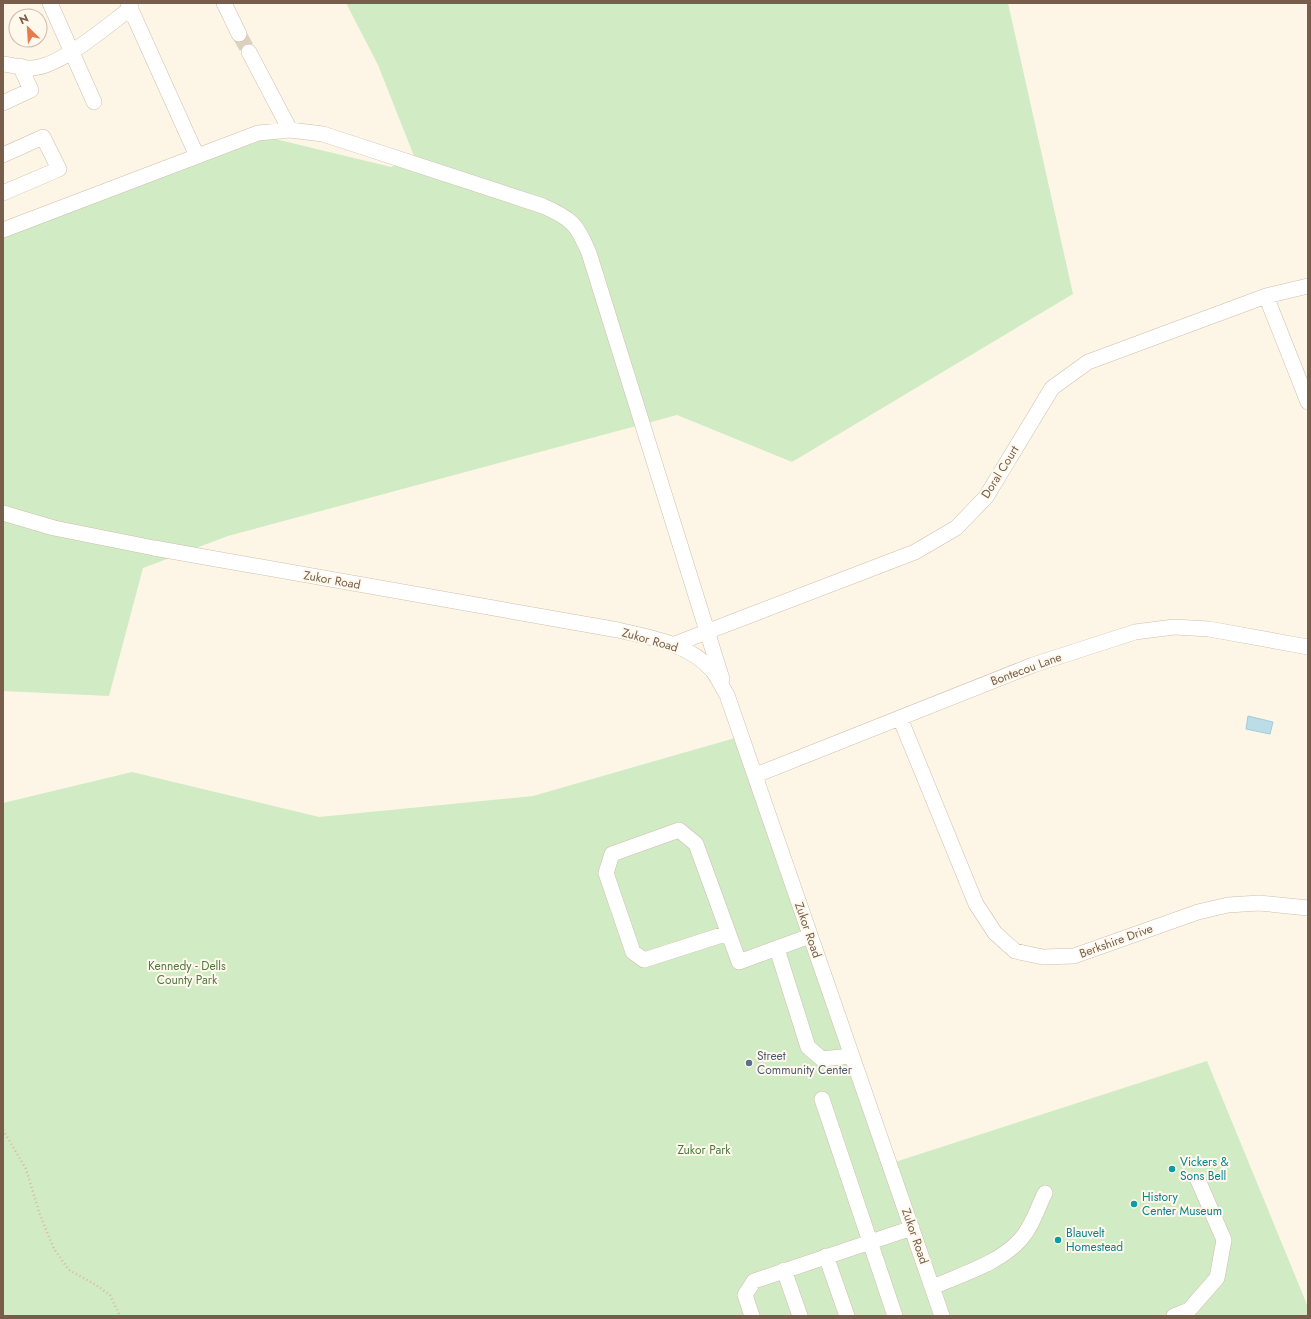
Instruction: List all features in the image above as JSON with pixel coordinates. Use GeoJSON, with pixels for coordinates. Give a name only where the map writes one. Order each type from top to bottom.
{"type":"FeatureCollection","features":[{"type":"Feature","properties":{"kind":"street"},"geometry":{"type":"LineString","coordinates":[[50,3],[94,102]]}},
{"type":"Feature","properties":{"kind":"street"},"geometry":{"type":"LineString","coordinates":[[224,3],[239,34]]}},
{"type":"Feature","properties":{"kind":"street"},"geometry":{"type":"LineString","coordinates":[[3,64],[32,68],[51,64],[95,36],[129,5],[197,156]]}},
{"type":"Feature","properties":{"kind":"street"},"geometry":{"type":"LineString","coordinates":[[249,52],[290,130]]}},
{"type":"Feature","properties":{"kind":"street"},"geometry":{"type":"LineString","coordinates":[[3,103],[31,90],[20,66]]}},
{"type":"Feature","properties":{"kind":"street"},"geometry":{"type":"LineString","coordinates":[[3,230],[258,133],[290,130],[323,134],[543,206],[566,217],[580,232],[591,261],[706,632],[727,695]]}},
{"type":"Feature","properties":{"kind":"street"},"geometry":{"type":"LineString","coordinates":[[3,155],[43,137],[59,169],[3,193]]}},
{"type":"Feature","properties":{"kind":"street","name":"Doral Court"},"geometry":{"type":"LineString","coordinates":[[675,644],[915,552],[956,528],[986,497],[1052,388],[1088,362],[1266,296],[1308,286]]}},
{"type":"Feature","properties":{"kind":"street"},"geometry":{"type":"LineString","coordinates":[[1266,296],[1308,402]]}},
{"type":"Feature","properties":{"kind":"street","name":"Zukor Road"},"geometry":{"type":"LineString","coordinates":[[3,513],[54,528],[154,548],[610,629],[675,644],[696,656],[713,672],[727,695],[756,775],[851,1056],[933,1286],[942,1316]]}},
{"type":"Feature","properties":{"kind":"street","name":"Bontecou Lane"},"geometry":{"type":"LineString","coordinates":[[756,775],[1033,665],[1135,632],[1174,627],[1209,629],[1308,647]]}},
{"type":"Feature","properties":{"kind":"street","name":"Berkshire Drive"},"geometry":{"type":"LineString","coordinates":[[900,718],[976,904],[995,933],[1015,951],[1043,957],[1074,956],[1198,912],[1228,905],[1259,903],[1308,908]]}},
{"type":"Feature","properties":{"kind":"street"},"geometry":{"type":"LineString","coordinates":[[728,933],[644,960],[633,952],[606,873],[612,854],[679,830],[696,844],[739,962],[810,936]]}},
{"type":"Feature","properties":{"kind":"street"},"geometry":{"type":"LineString","coordinates":[[777,949],[808,1047],[822,1058],[851,1056]]}},
{"type":"Feature","properties":{"kind":"street"},"geometry":{"type":"LineString","coordinates":[[822,1099],[895,1316]]}},
{"type":"Feature","properties":{"kind":"street"},"geometry":{"type":"LineString","coordinates":[[1174,1316],[1189,1310],[1217,1278],[1224,1240],[1198,1180]]}},
{"type":"Feature","properties":{"kind":"street"},"geometry":{"type":"LineString","coordinates":[[933,1286],[987,1263],[1008,1251],[1020,1239],[1027,1229],[1045,1193]]}},
{"type":"Feature","properties":{"kind":"street"},"geometry":{"type":"LineString","coordinates":[[752,1316],[745,1295],[754,1281],[912,1228]]}},
{"type":"Feature","properties":{"kind":"street"},"geometry":{"type":"LineString","coordinates":[[826,1256],[847,1316]]}},
{"type":"Feature","properties":{"kind":"street"},"geometry":{"type":"LineString","coordinates":[[784,1270],[800,1316]]}},
{"type":"Feature","properties":{"kind":"path"},"geometry":{"type":"LineString","coordinates":[[3,1130],[26,1169],[40,1215],[54,1248],[69,1270],[96,1285],[110,1295],[120,1316]]}},
{"type":"Feature","properties":{"kind":"green space"},"geometry":{"type":"Polygon","coordinates":[[[346,3],[1008,3],[1073,294],[792,462],[677,415],[228,536],[143,568],[109,696],[3,691],[3,236],[267,137],[391,167],[414,156],[378,65],[346,3]]]}},
{"type":"Feature","properties":{"kind":"green space"},"geometry":{"type":"Polygon","coordinates":[[[735,738],[937,1316],[3,1316],[3,803],[132,772],[319,817],[533,796],[735,738]]]}},
{"type":"Feature","properties":{"kind":"green space"},"geometry":{"type":"Polygon","coordinates":[[[1207,1061],[1308,1307],[1308,1316],[947,1316],[892,1163],[1207,1061]]]}},
{"type":"Feature","properties":{"kind":"water"},"geometry":{"type":"Polygon","coordinates":[[[1248,716],[1273,722],[1270,734],[1246,729],[1248,716]]]}},
{"type":"Feature","properties":{"kind":"tunnel"},"geometry":{"type":"LineString","coordinates":[[239,34],[249,52]]}},
{"type":"Feature","properties":{"kind":"place","name":"Street Community Center"},"geometry":{"type":"Point","coordinates":[749,1063]}},
{"type":"Feature","properties":{"kind":"place","name":"Vickers & Sons Bell"},"geometry":{"type":"Point","coordinates":[1172,1169]}},
{"type":"Feature","properties":{"kind":"place","name":"History Center Museum"},"geometry":{"type":"Point","coordinates":[1134,1204]}},
{"type":"Feature","properties":{"kind":"place","name":"Blauvelt Homestead"},"geometry":{"type":"Point","coordinates":[1058,1240]}},
{"type":"Feature","properties":{"kind":"park label","name":"Kennedy - Dells County Park"},"geometry":{"type":"Point","coordinates":[187,973]}},
{"type":"Feature","properties":{"kind":"park label","name":"Zukor Park"},"geometry":{"type":"Point","coordinates":[704,1150]}}]}
